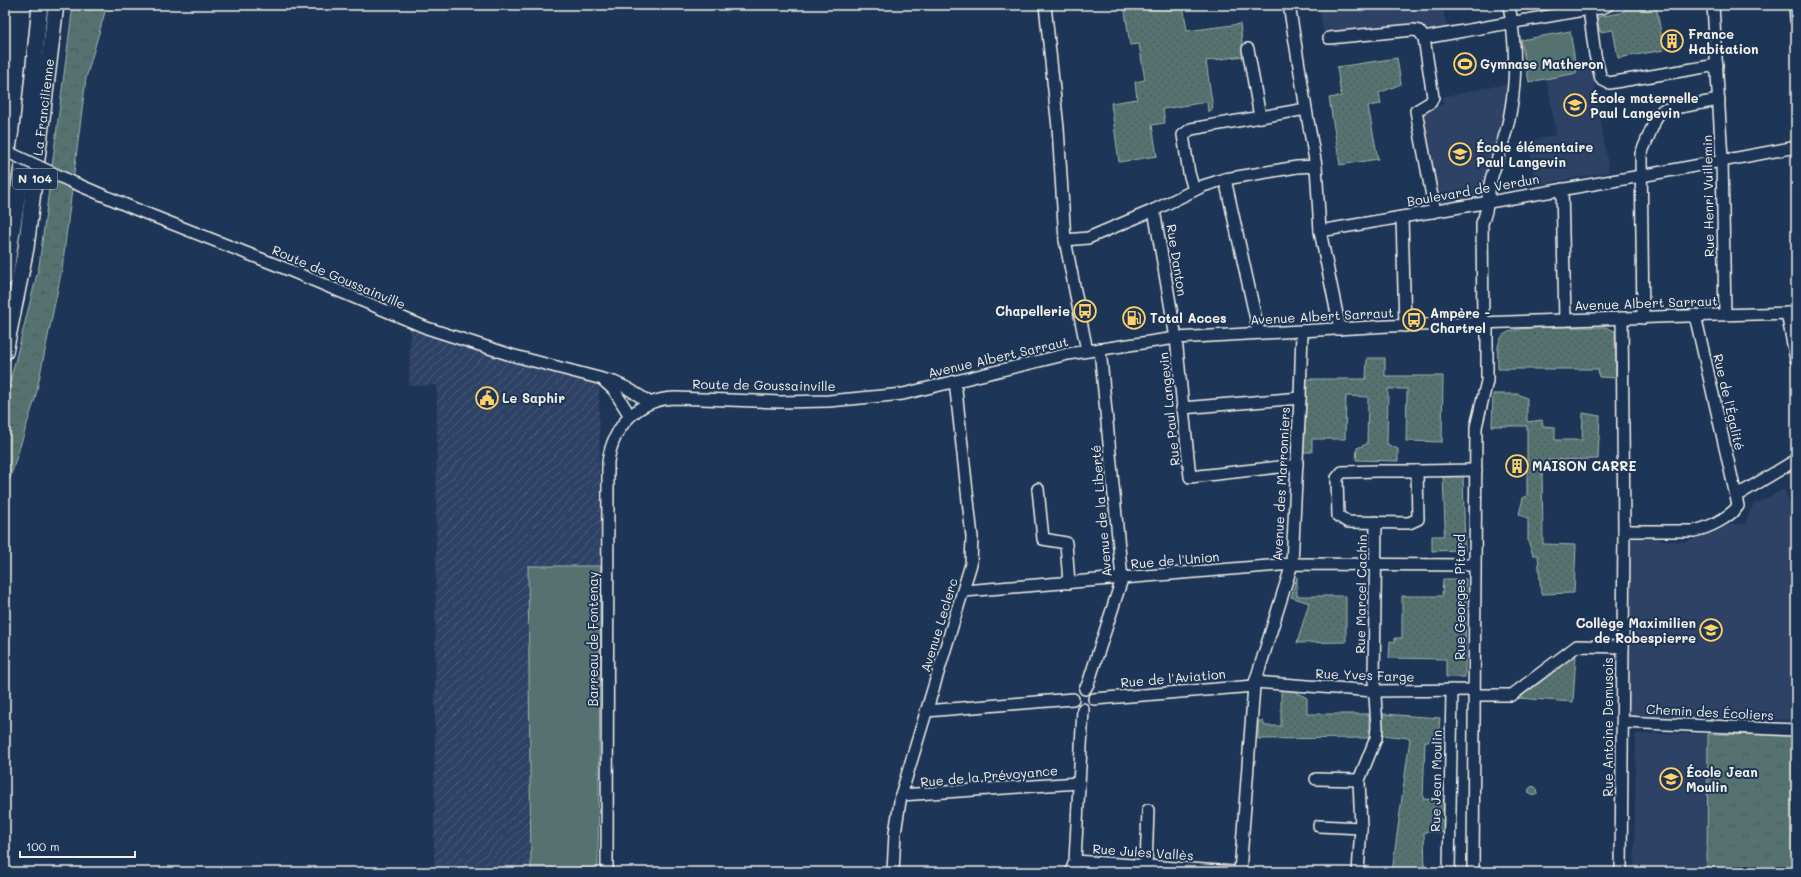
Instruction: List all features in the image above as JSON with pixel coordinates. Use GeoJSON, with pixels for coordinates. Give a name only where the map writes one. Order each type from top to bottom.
{"type":"FeatureCollection","features":[{"type":"Feature","properties":{"kind":"highway","name":"La Francilienne"},"geometry":{"type":"LineString","coordinates":[[5,278],[27,134],[40,5]]}},
{"type":"Feature","properties":{"kind":"highway","name":"La Francilienne"},"geometry":{"type":"LineString","coordinates":[[5,352],[26,248],[56,5]]}},
{"type":"Feature","properties":{"kind":"street"},"geometry":{"type":"LineString","coordinates":[[1045,5],[1058,128],[1065,240],[1087,351]]}},
{"type":"Feature","properties":{"kind":"street"},"geometry":{"type":"LineString","coordinates":[[1289,5],[1316,166],[1320,231],[1340,329]]}},
{"type":"Feature","properties":{"kind":"street","name":"Rue Georges Pitard"},"geometry":{"type":"LineString","coordinates":[[1472,872],[1476,420],[1485,393],[1487,381],[1482,223],[1487,212],[1492,176],[1511,109],[1515,73],[1512,22],[1509,5]]}},
{"type":"Feature","properties":{"kind":"street"},"geometry":{"type":"LineString","coordinates":[[1424,38],[1602,8],[1608,5]]}},
{"type":"Feature","properties":{"kind":"street","name":"Rue Henri Vuillemin"},"geometry":{"type":"LineString","coordinates":[[1713,5],[1722,160],[1724,314]]}},
{"type":"Feature","properties":{"kind":"street"},"geometry":{"type":"LineString","coordinates":[[1795,5],[1796,20]]}},
{"type":"Feature","properties":{"kind":"street"},"geometry":{"type":"LineString","coordinates":[[1589,9],[1595,55],[1601,79],[1609,83],[1660,76],[1695,68],[1717,65]]}},
{"type":"Feature","properties":{"kind":"street"},"geometry":{"type":"LineString","coordinates":[[1329,38],[1413,30],[1419,31],[1424,38],[1433,97],[1431,102],[1416,111],[1434,207],[1433,212]]}},
{"type":"Feature","properties":{"kind":"street"},"geometry":{"type":"LineString","coordinates":[[1248,49],[1260,117]]}},
{"type":"Feature","properties":{"kind":"street"},"geometry":{"type":"LineString","coordinates":[[1643,318],[1641,154],[1657,116],[1663,110],[1719,100]]}},
{"type":"Feature","properties":{"kind":"street"},"geometry":{"type":"LineString","coordinates":[[1194,190],[1189,173],[1183,135],[1191,130],[1306,109]]}},
{"type":"Feature","properties":{"kind":"street","name":"Boulevard de Verdun"},"geometry":{"type":"LineString","coordinates":[[1320,231],[1489,203],[1796,147]]}},
{"type":"Feature","properties":{"kind":"street","name":"Route de Goussainville"},"geometry":{"type":"LineString","coordinates":[[8,153],[72,182],[416,324],[511,355],[621,385],[649,402]]}},
{"type":"Feature","properties":{"kind":"street"},"geometry":{"type":"LineString","coordinates":[[1065,240],[1088,238],[1154,210],[1194,190],[1225,179],[1316,166]]}},
{"type":"Feature","properties":{"kind":"street"},"geometry":{"type":"LineString","coordinates":[[1225,179],[1259,333]]}},
{"type":"Feature","properties":{"kind":"street"},"geometry":{"type":"LineString","coordinates":[[1562,189],[1565,320]]}},
{"type":"Feature","properties":{"kind":"street","name":"Rue Danton"},"geometry":{"type":"LineString","coordinates":[[1154,210],[1176,338]]}},
{"type":"Feature","properties":{"kind":"street"},"geometry":{"type":"LineString","coordinates":[[1402,217],[1404,326]]}},
{"type":"Feature","properties":{"kind":"street"},"geometry":{"type":"LineString","coordinates":[[1792,313],[1796,360]]}},
{"type":"Feature","properties":{"kind":"street","name":"Avenue Albert Sarraut"},"geometry":{"type":"LineString","coordinates":[[903,394],[1068,354],[1176,338],[1404,326],[1724,314],[1792,313]]}},
{"type":"Feature","properties":{"kind":"street","name":"Rue de l'Égalité"},"geometry":{"type":"LineString","coordinates":[[1695,315],[1736,496]]}},
{"type":"Feature","properties":{"kind":"street","name":"Rue Antoine Demusois"},"geometry":{"type":"LineString","coordinates":[[1621,872],[1624,531],[1622,318]]}},
{"type":"Feature","properties":{"kind":"street","name":"Avenue des Marronniers"},"geometry":{"type":"LineString","coordinates":[[1240,872],[1254,684],[1292,564],[1302,331]]}},
{"type":"Feature","properties":{"kind":"street","name":"Rue Paul Langevin"},"geometry":{"type":"LineString","coordinates":[[1176,338],[1190,477],[1297,465]]}},
{"type":"Feature","properties":{"kind":"street","name":"Avenue de la Liberté"},"geometry":{"type":"LineString","coordinates":[[1085,689],[1088,684],[1122,579],[1100,349]]}},
{"type":"Feature","properties":{"kind":"street","name":"Route de Goussainville"},"geometry":{"type":"LineString","coordinates":[[602,380],[614,390],[630,416],[649,402],[675,398],[780,402],[829,401],[903,394]]}},
{"type":"Feature","properties":{"kind":"street","name":"Avenue Leclerc"},"geometry":{"type":"LineString","coordinates":[[893,872],[895,833],[901,795],[971,564],[972,537],[955,381]]}},
{"type":"Feature","properties":{"kind":"street"},"geometry":{"type":"LineString","coordinates":[[1182,408],[1300,398]]}},
{"type":"Feature","properties":{"kind":"street","name":"Barreau de Fontenay"},"geometry":{"type":"LineString","coordinates":[[608,870],[607,476],[610,450],[615,435],[630,416]]}},
{"type":"Feature","properties":{"kind":"street"},"geometry":{"type":"LineString","coordinates":[[1624,531],[1694,532],[1701,530],[1734,512],[1738,506],[1736,496],[1796,460]]}},
{"type":"Feature","properties":{"kind":"street"},"geometry":{"type":"LineString","coordinates":[[1417,471],[1418,519],[1410,523],[1348,522],[1338,516],[1337,478],[1342,472],[1476,470]]}},
{"type":"Feature","properties":{"kind":"street"},"geometry":{"type":"LineString","coordinates":[[1038,489],[1043,539],[1066,543],[1069,583]]}},
{"type":"Feature","properties":{"kind":"street","name":"Rue Marcel Cachin"},"geometry":{"type":"LineString","coordinates":[[1359,780],[1376,738],[1377,727],[1374,691],[1376,522]]}},
{"type":"Feature","properties":{"kind":"street","name":"Rue de l'Union"},"geometry":{"type":"LineString","coordinates":[[964,591],[1292,564],[1474,565]]}},
{"type":"Feature","properties":{"kind":"street","name":"Rue Yves Farge"},"geometry":{"type":"LineString","coordinates":[[1254,684],[1374,691],[1452,690],[1512,695],[1578,646],[1623,647]]}},
{"type":"Feature","properties":{"kind":"street","name":"Rue de l'Aviation"},"geometry":{"type":"LineString","coordinates":[[1094,699],[1254,684]]}},
{"type":"Feature","properties":{"kind":"street"},"geometry":{"type":"LineString","coordinates":[[1085,689],[1090,691],[1094,699],[1089,708],[1083,710],[1077,707],[1074,699],[1078,690],[1085,689]]}},
{"type":"Feature","properties":{"kind":"street","name":"Rue Jean Moulin"},"geometry":{"type":"LineString","coordinates":[[1449,872],[1452,690]]}},
{"type":"Feature","properties":{"kind":"street"},"geometry":{"type":"LineString","coordinates":[[926,711],[1074,699]]}},
{"type":"Feature","properties":{"kind":"street"},"geometry":{"type":"LineString","coordinates":[[1071,872],[1075,861],[1083,710]]}},
{"type":"Feature","properties":{"kind":"street","name":"Chemin des Écoliers"},"geometry":{"type":"LineString","coordinates":[[1623,722],[1796,730]]}},
{"type":"Feature","properties":{"kind":"street"},"geometry":{"type":"LineString","coordinates":[[1316,779],[1359,780],[1361,828],[1358,872]]}},
{"type":"Feature","properties":{"kind":"street","name":"Rue de la Prévoyance"},"geometry":{"type":"LineString","coordinates":[[901,795],[1079,783]]}},
{"type":"Feature","properties":{"kind":"street"},"geometry":{"type":"LineString","coordinates":[[1146,866],[1148,810]]}},
{"type":"Feature","properties":{"kind":"street"},"geometry":{"type":"LineString","coordinates":[[1319,826],[1361,828]]}},
{"type":"Feature","properties":{"kind":"street","name":"Rue Jules Vallès"},"geometry":{"type":"LineString","coordinates":[[1075,861],[1234,872]]}},
{"type":"Feature","properties":{"kind":"shaded area"},"geometry":{"type":"Polygon","coordinates":[[[1319,5],[1442,5],[1447,29],[1426,33],[1375,30],[1324,34],[1319,5]]]}},
{"type":"Feature","properties":{"kind":"shaded area","name":"École maternelle Paul Langevin"},"geometry":{"type":"Polygon","coordinates":[[[1592,65],[1609,172],[1535,185],[1529,141],[1556,135],[1546,74],[1592,65]]]}},
{"type":"Feature","properties":{"kind":"shaded area","name":"École élémentaire Paul Langevin"},"geometry":{"type":"Polygon","coordinates":[[[1511,83],[1481,198],[1438,206],[1419,110],[1443,105],[1442,97],[1511,83]]]}},
{"type":"Feature","properties":{"kind":"shaded area"},"geometry":{"type":"Polygon","coordinates":[[[410,322],[602,380],[599,391],[601,566],[528,566],[531,872],[453,872],[434,867],[437,385],[409,386],[410,322]]]}},
{"type":"Feature","properties":{"kind":"shaded area","name":"Collège Maximilien de Robespierre"},"geometry":{"type":"Polygon","coordinates":[[[1784,489],[1796,518],[1796,720],[1626,716],[1626,544],[1632,538],[1654,537],[1661,540],[1685,542],[1731,524],[1745,524],[1753,505],[1784,489]]]}},
{"type":"Feature","properties":{"kind":"shaded area","name":"École Jean Moulin"},"geometry":{"type":"Polygon","coordinates":[[[1636,734],[1708,734],[1707,872],[1634,872],[1636,734]]]}},
{"type":"Feature","properties":{"kind":"green space"},"geometry":{"type":"Polygon","coordinates":[[[73,5],[107,5],[86,78],[62,269],[35,399],[5,494],[5,402],[39,266],[73,5]]]}},
{"type":"Feature","properties":{"kind":"green space"},"geometry":{"type":"Polygon","coordinates":[[[1124,5],[1183,5],[1187,31],[1240,24],[1244,56],[1206,61],[1213,109],[1208,112],[1207,102],[1163,109],[1165,123],[1152,125],[1157,156],[1119,162],[1111,103],[1137,99],[1135,82],[1145,80],[1139,44],[1130,45],[1124,5]]]}},
{"type":"Feature","properties":{"kind":"green space"},"geometry":{"type":"Polygon","coordinates":[[[1631,5],[1656,5],[1664,50],[1618,58],[1613,30],[1600,32],[1597,17],[1621,13],[1631,5]]]}},
{"type":"Feature","properties":{"kind":"green space"},"geometry":{"type":"Polygon","coordinates":[[[1570,31],[1577,73],[1529,82],[1521,40],[1570,31]]]}},
{"type":"Feature","properties":{"kind":"green space"},"geometry":{"type":"Polygon","coordinates":[[[1397,58],[1401,84],[1379,93],[1381,104],[1368,106],[1378,159],[1340,165],[1329,98],[1341,96],[1337,67],[1397,58]]]}},
{"type":"Feature","properties":{"kind":"green space"},"geometry":{"type":"Polygon","coordinates":[[[1555,327],[1605,327],[1615,331],[1616,378],[1599,377],[1598,369],[1498,369],[1498,345],[1499,341],[1505,334],[1510,331],[1517,330],[1555,327]]]}},
{"type":"Feature","properties":{"kind":"green space"},"geometry":{"type":"Polygon","coordinates":[[[1367,358],[1385,358],[1385,376],[1443,376],[1442,442],[1406,441],[1407,389],[1388,389],[1387,444],[1398,449],[1398,461],[1356,460],[1357,448],[1367,444],[1368,397],[1346,396],[1345,439],[1312,439],[1312,452],[1303,452],[1304,379],[1366,379],[1367,358]]]}},
{"type":"Feature","properties":{"kind":"green space"},"geometry":{"type":"Polygon","coordinates":[[[1493,394],[1518,394],[1527,398],[1527,422],[1542,420],[1543,426],[1555,427],[1555,440],[1582,440],[1583,413],[1600,416],[1598,459],[1548,460],[1550,466],[1542,467],[1543,544],[1576,545],[1574,593],[1541,594],[1538,555],[1533,555],[1528,541],[1528,519],[1519,514],[1523,498],[1527,496],[1527,426],[1492,426],[1493,394]]]}},
{"type":"Feature","properties":{"kind":"green space"},"geometry":{"type":"Polygon","coordinates":[[[1443,476],[1463,476],[1465,550],[1432,551],[1432,536],[1443,536],[1445,526],[1443,476]]]}},
{"type":"Feature","properties":{"kind":"green space"},"geometry":{"type":"Polygon","coordinates":[[[528,566],[601,566],[598,868],[590,872],[531,872],[528,566]]]}},
{"type":"Feature","properties":{"kind":"green space"},"geometry":{"type":"Polygon","coordinates":[[[1297,577],[1297,596],[1346,596],[1346,642],[1297,643],[1309,603],[1291,597],[1297,577]]]}},
{"type":"Feature","properties":{"kind":"green space"},"geometry":{"type":"Polygon","coordinates":[[[1443,579],[1466,579],[1465,677],[1446,677],[1446,659],[1389,658],[1390,641],[1395,642],[1395,638],[1402,638],[1402,596],[1442,596],[1443,579]]]}},
{"type":"Feature","properties":{"kind":"green space"},"geometry":{"type":"Polygon","coordinates":[[[1576,655],[1573,702],[1518,698],[1572,656],[1576,655]]]}},
{"type":"Feature","properties":{"kind":"green space"},"geometry":{"type":"Polygon","coordinates":[[[1284,688],[1290,689],[1307,698],[1307,714],[1369,714],[1369,738],[1258,739],[1258,721],[1263,721],[1265,726],[1281,726],[1281,691],[1284,688]]]}},
{"type":"Feature","properties":{"kind":"green space"},"geometry":{"type":"Polygon","coordinates":[[[1383,714],[1440,718],[1439,729],[1443,730],[1443,742],[1425,741],[1423,799],[1444,800],[1443,810],[1438,816],[1446,824],[1446,832],[1424,832],[1425,872],[1392,872],[1410,738],[1381,735],[1383,714]]]}},
{"type":"Feature","properties":{"kind":"green space"},"geometry":{"type":"Polygon","coordinates":[[[1708,734],[1796,735],[1796,872],[1707,872],[1708,734]]]}},
{"type":"Feature","properties":{"kind":"green space"},"geometry":{"type":"Polygon","coordinates":[[[1533,786],[1538,791],[1533,796],[1528,791],[1533,786]]]}},
{"type":"Feature","properties":{"kind":"place","name":"France Habitation"},"geometry":{"type":"Point","coordinates":[1672,41]}},
{"type":"Feature","properties":{"kind":"place","name":"Gymnase Matheron"},"geometry":{"type":"Point","coordinates":[1465,64]}},
{"type":"Feature","properties":{"kind":"place","name":"École maternelle Paul Langevin"},"geometry":{"type":"Point","coordinates":[1575,105]}},
{"type":"Feature","properties":{"kind":"place","name":"École élémentaire Paul Langevin"},"geometry":{"type":"Point","coordinates":[1460,154]}},
{"type":"Feature","properties":{"kind":"place","name":"Chapellerie"},"geometry":{"type":"Point","coordinates":[1085,311]}},
{"type":"Feature","properties":{"kind":"place","name":"Total Acces"},"geometry":{"type":"Point","coordinates":[1134,318]}},
{"type":"Feature","properties":{"kind":"place","name":"Ampère - Chartrel"},"geometry":{"type":"Point","coordinates":[1414,320]}},
{"type":"Feature","properties":{"kind":"place","name":"Le Saphir"},"geometry":{"type":"Point","coordinates":[487,398]}},
{"type":"Feature","properties":{"kind":"place","name":"MAISON CARRE"},"geometry":{"type":"Point","coordinates":[1517,466]}},
{"type":"Feature","properties":{"kind":"place","name":"Collège Maximilien de Robespierre"},"geometry":{"type":"Point","coordinates":[1711,630]}},
{"type":"Feature","properties":{"kind":"place","name":"École Jean Moulin"},"geometry":{"type":"Point","coordinates":[1671,779]}}]}
